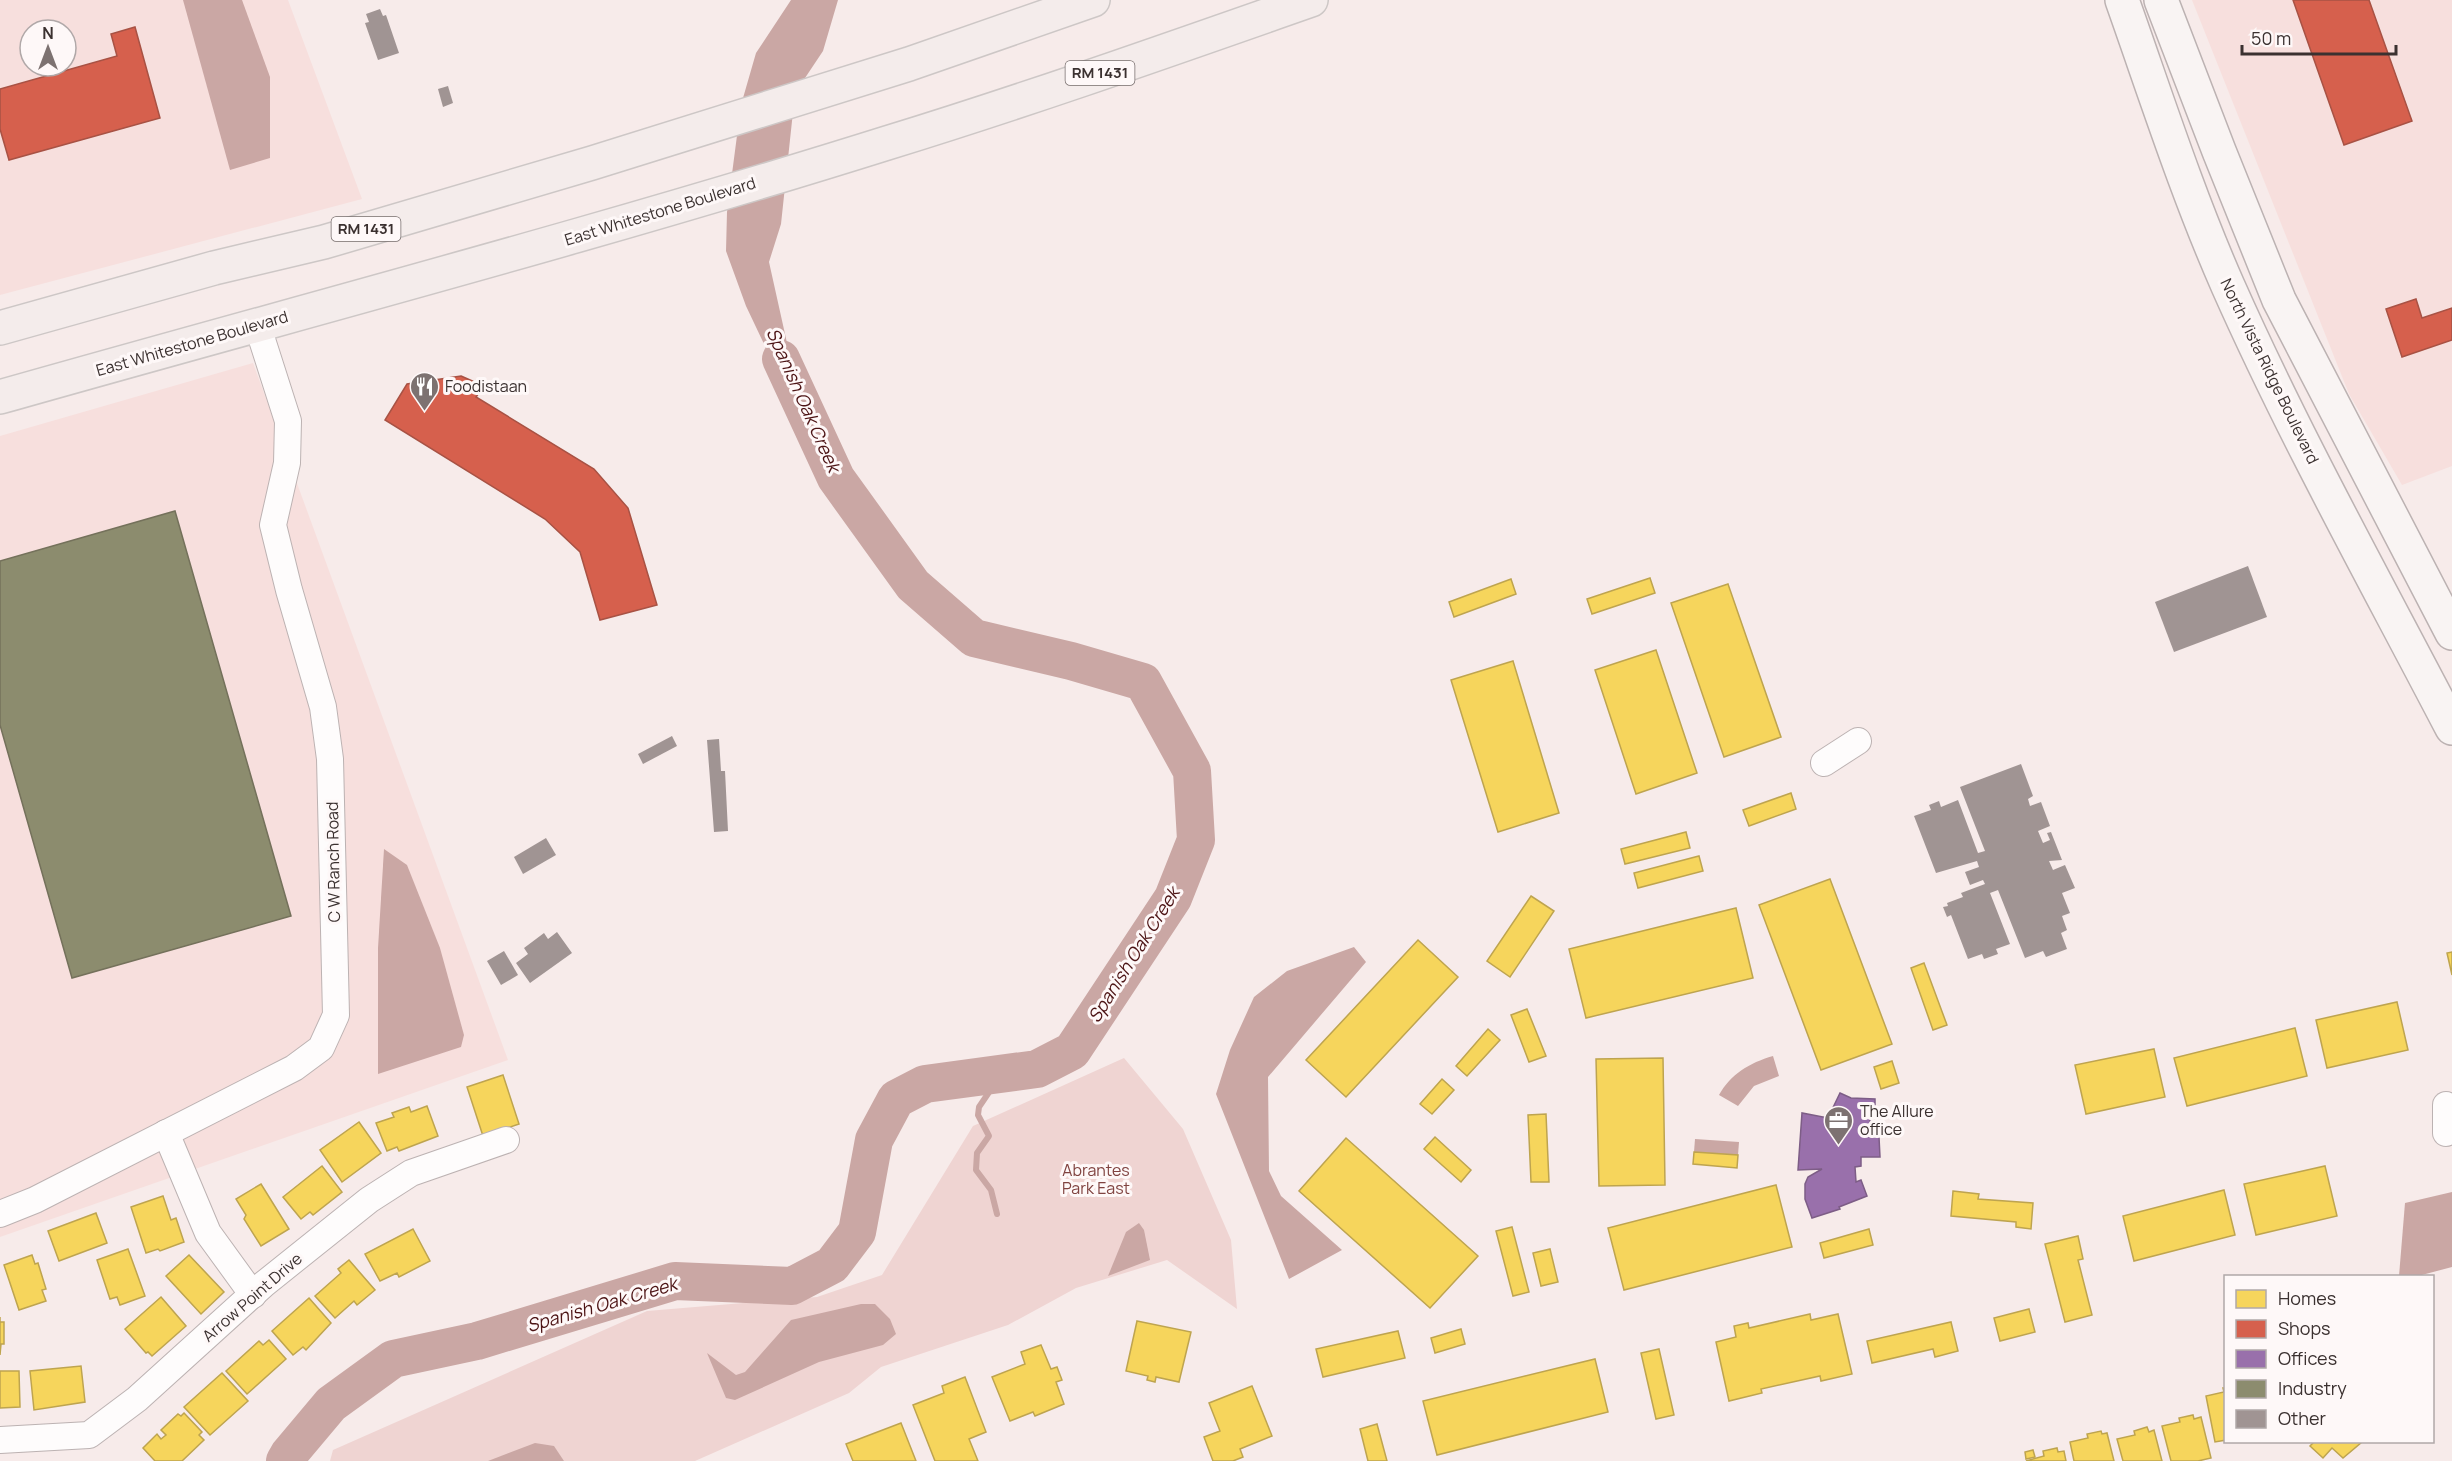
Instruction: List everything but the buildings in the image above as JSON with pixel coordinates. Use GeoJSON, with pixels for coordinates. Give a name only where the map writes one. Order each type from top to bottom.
{"type":"FeatureCollection","features":[{"type":"Feature","properties":{"kind":"main road","name":"RM 1431"},"geometry":{"type":"LineString","coordinates":[[0,328],[214,268],[324,242],[592,163],[909,64],[1093,0]]}},
{"type":"Feature","properties":{"kind":"main road","name":"East Whitestone Boulevard"},"geometry":{"type":"LineString","coordinates":[[0,397],[569,239],[888,143],[1154,55],[1311,0]]}},
{"type":"Feature","properties":{"kind":"street","name":"North Vista Ridge Boulevard"},"geometry":{"type":"LineString","coordinates":[[2122,0],[2193,201],[2228,286],[2290,417],[2452,728]]}},
{"type":"Feature","properties":{"kind":"street"},"geometry":{"type":"LineString","coordinates":[[2161,0],[2218,151],[2279,300],[2452,633]]}},
{"type":"Feature","properties":{"kind":"street","name":"C W Ranch Road"},"geometry":{"type":"LineString","coordinates":[[0,1214],[36,1200],[294,1068],[321,1048],[336,1015],[330,759],[323,707],[273,525],[287,463],[288,421],[257,324]]}},
{"type":"Feature","properties":{"kind":"street"},"geometry":{"type":"LineString","coordinates":[[1824,763],[1858,741]]}},
{"type":"Feature","properties":{"kind":"street"},"geometry":{"type":"LineString","coordinates":[[2446,1105],[2446,1133]]}},
{"type":"Feature","properties":{"kind":"street"},"geometry":{"type":"LineString","coordinates":[[166,1133],[208,1233],[253,1295]]}},
{"type":"Feature","properties":{"kind":"street","name":"Arrow Point Drive"},"geometry":{"type":"LineString","coordinates":[[0,1440],[88,1435],[137,1400],[253,1295],[369,1200],[411,1173],[506,1140]]}},
{"type":"Feature","properties":{"kind":"shaded area"},"geometry":{"type":"Polygon","coordinates":[[[0,0],[288,0],[362,199],[0,295],[0,0]]]}},
{"type":"Feature","properties":{"kind":"shaded area"},"geometry":{"type":"Polygon","coordinates":[[[183,0],[242,0],[270,77],[270,158],[230,170],[183,0]]]}},
{"type":"Feature","properties":{"kind":"shaded area"},"geometry":{"type":"Polygon","coordinates":[[[791,0],[838,0],[823,51],[795,93],[781,224],[769,262],[801,406],[783,384],[746,306],[726,251],[727,212],[741,105],[756,53],[791,0]]]}},
{"type":"Feature","properties":{"kind":"shaded area"},"geometry":{"type":"Polygon","coordinates":[[[2192,0],[2452,0],[2452,466],[2402,485],[2349,394],[2192,0]]]}},
{"type":"Feature","properties":{"kind":"shaded area"},"geometry":{"type":"Polygon","coordinates":[[[253,363],[508,1060],[0,1237],[0,436],[253,363]]]}},
{"type":"Feature","properties":{"kind":"shaded area"},"geometry":{"type":"Polygon","coordinates":[[[384,849],[407,865],[440,948],[464,1035],[461,1047],[378,1074],[378,948],[384,849]]]}},
{"type":"Feature","properties":{"kind":"shaded area"},"geometry":{"type":"Polygon","coordinates":[[[1354,947],[1366,962],[1268,1077],[1269,1171],[1281,1196],[1342,1250],[1289,1279],[1216,1094],[1230,1050],[1254,997],[1287,971],[1354,947]]]}},
{"type":"Feature","properties":{"kind":"shaded area"},"geometry":{"type":"Polygon","coordinates":[[[1773,1056],[1779,1076],[1754,1086],[1738,1106],[1719,1095],[1735,1075],[1756,1062],[1773,1056]]]}},
{"type":"Feature","properties":{"kind":"shaded area"},"geometry":{"type":"Polygon","coordinates":[[[1695,1139],[1739,1142],[1738,1155],[1694,1152],[1695,1139]]]}},
{"type":"Feature","properties":{"kind":"shaded area"},"geometry":{"type":"Polygon","coordinates":[[[2452,1192],[2452,1267],[2422,1275],[2399,1275],[2405,1203],[2452,1192]]]}},
{"type":"Feature","properties":{"kind":"shaded area"},"geometry":{"type":"Polygon","coordinates":[[[1139,1223],[1144,1230],[1150,1260],[1108,1276],[1126,1232],[1139,1223]]]}},
{"type":"Feature","properties":{"kind":"shaded area"},"geometry":{"type":"Polygon","coordinates":[[[861,1304],[875,1304],[890,1319],[896,1334],[883,1345],[819,1362],[735,1400],[726,1398],[707,1353],[736,1375],[745,1372],[791,1320],[861,1304]]]}},
{"type":"Feature","properties":{"kind":"shaded area"},"geometry":{"type":"Polygon","coordinates":[[[535,1443],[554,1446],[564,1461],[488,1461],[535,1443]]]}},
{"type":"Feature","properties":{"kind":"green space","name":"Abrantes Park East"},"geometry":{"type":"Polygon","coordinates":[[[1124,1058],[1183,1129],[1231,1240],[1237,1309],[1167,1260],[1076,1288],[1008,1325],[881,1367],[849,1393],[695,1461],[330,1461],[333,1450],[647,1311],[817,1297],[882,1275],[973,1126],[1124,1058]]]}},
{"type":"Feature","properties":{"kind":"waterway","name":"Spanish Oak Creek"},"geometry":{"type":"LineString","coordinates":[[285,1461],[331,1404],[393,1359],[477,1341],[675,1281],[792,1286],[832,1265],[857,1232],[874,1140],[896,1099],[925,1084],[1037,1069],[1072,1051],[1173,898],[1196,840],[1192,771],[1143,682],[1071,661],[974,638],[913,585],[836,478],[781,359]]}},
{"type":"Feature","properties":{"kind":"waterway"},"geometry":{"type":"LineString","coordinates":[[997,1214],[991,1190],[976,1170],[977,1153],[989,1136],[978,1115],[979,1107],[1002,1073]]}},
{"type":"Feature","properties":{"kind":"place","name":"Foodistaan"},"geometry":{"type":"Point","coordinates":[424,412]}},
{"type":"Feature","properties":{"kind":"place","name":"The Allure office"},"geometry":{"type":"Point","coordinates":[1839,1146]}}]}
